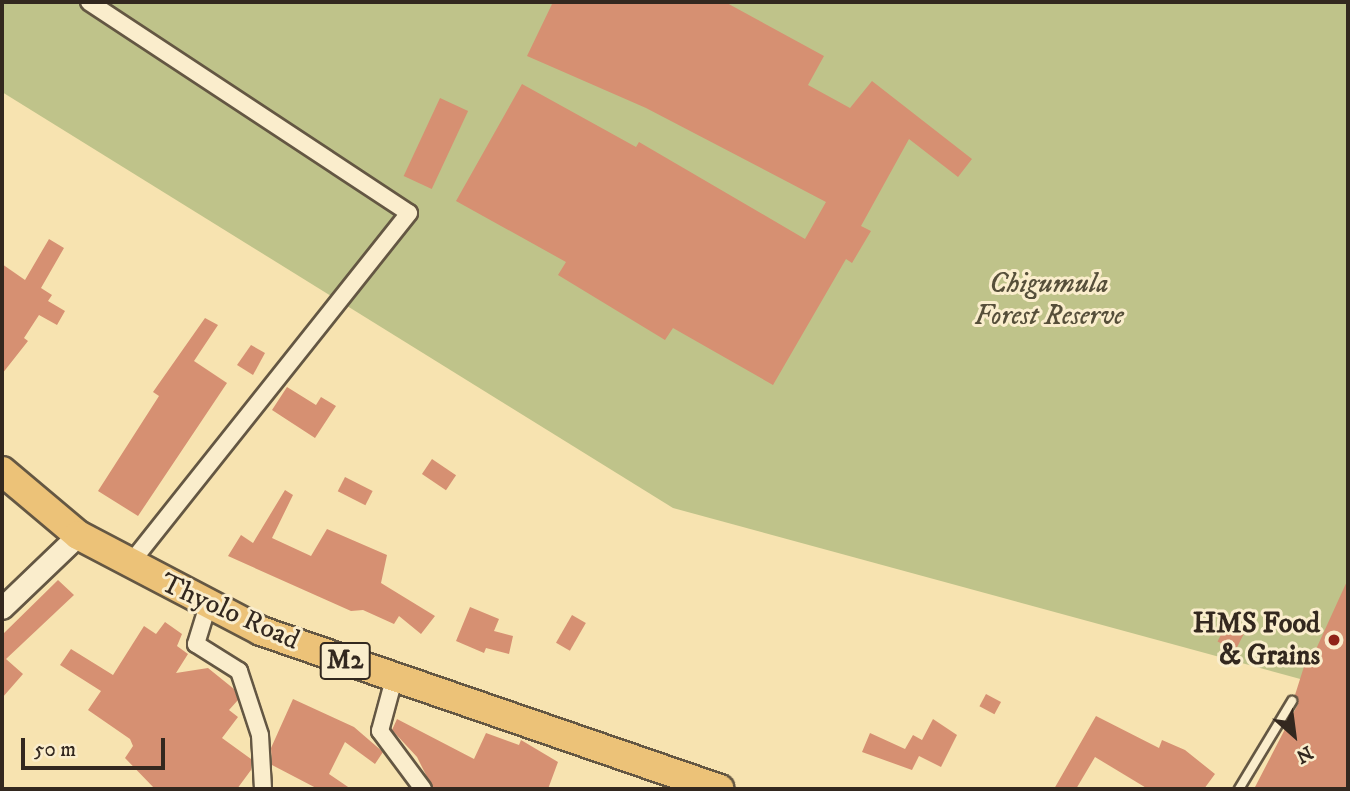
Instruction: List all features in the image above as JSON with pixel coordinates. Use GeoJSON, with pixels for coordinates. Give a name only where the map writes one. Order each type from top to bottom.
{"type":"FeatureCollection","features":[{"type":"Feature","properties":{"kind":"highway","name":"Thyolo Road"},"geometry":{"type":"LineString","coordinates":[[2,471],[78,535],[129,565],[208,605],[394,679],[720,789]]}},
{"type":"Feature","properties":{"kind":"street"},"geometry":{"type":"LineString","coordinates":[[89,2],[409,213],[129,565]]}},
{"type":"Feature","properties":{"kind":"street"},"geometry":{"type":"LineString","coordinates":[[2,608],[78,535]]}},
{"type":"Feature","properties":{"kind":"street"},"geometry":{"type":"LineString","coordinates":[[208,605],[197,644],[239,671],[260,736],[263,789]]}},
{"type":"Feature","properties":{"kind":"street"},"geometry":{"type":"LineString","coordinates":[[394,679],[380,731],[423,789]]}},
{"type":"Feature","properties":{"kind":"lane"},"geometry":{"type":"LineString","coordinates":[[1239,789],[1292,701]]}},
{"type":"Feature","properties":{"kind":"green space","name":"Chigumula Forest Reserve"},"geometry":{"type":"Polygon","coordinates":[[[2,2],[1348,2],[1348,692],[673,508],[2,92],[2,2]]]}},
{"type":"Feature","properties":{"kind":"building"},"geometry":{"type":"Polygon","coordinates":[[[553,2],[725,2],[824,56],[808,85],[850,108],[872,81],[972,159],[958,177],[909,139],[861,226],[871,231],[852,263],[846,259],[773,385],[673,328],[665,340],[558,275],[566,262],[456,201],[522,84],[636,147],[639,142],[805,239],[826,202],[646,108],[527,56],[553,2]]]}},
{"type":"Feature","properties":{"kind":"building"},"geometry":{"type":"Polygon","coordinates":[[[440,98],[468,111],[432,189],[404,176],[440,98]]]}},
{"type":"Feature","properties":{"kind":"building"},"geometry":{"type":"Polygon","coordinates":[[[49,239],[64,248],[41,288],[52,295],[48,301],[65,311],[57,325],[39,315],[24,338],[28,341],[2,374],[2,264],[25,280],[49,239]]]}},
{"type":"Feature","properties":{"kind":"building"},"geometry":{"type":"Polygon","coordinates":[[[205,318],[218,325],[194,361],[227,383],[138,516],[98,491],[159,396],[153,392],[205,318]]]}},
{"type":"Feature","properties":{"kind":"building"},"geometry":{"type":"Polygon","coordinates":[[[251,345],[265,353],[253,375],[237,365],[251,345]]]}},
{"type":"Feature","properties":{"kind":"building"},"geometry":{"type":"Polygon","coordinates":[[[287,387],[316,405],[321,397],[336,406],[315,438],[272,410],[287,387]]]}},
{"type":"Feature","properties":{"kind":"building"},"geometry":{"type":"Polygon","coordinates":[[[432,459],[456,475],[446,490],[422,474],[432,459]]]}},
{"type":"Feature","properties":{"kind":"building"},"geometry":{"type":"Polygon","coordinates":[[[345,477],[373,491],[365,505],[338,491],[345,477]]]}},
{"type":"Feature","properties":{"kind":"building"},"geometry":{"type":"Polygon","coordinates":[[[285,490],[293,495],[272,538],[311,556],[327,529],[387,555],[381,583],[435,616],[421,634],[399,616],[394,624],[363,610],[351,611],[228,556],[241,535],[253,543],[285,490]]]}},
{"type":"Feature","properties":{"kind":"building","name":"HMS Food & Grains"},"geometry":{"type":"Polygon","coordinates":[[[1348,579],[1348,789],[1254,789],[1298,704],[1295,695],[1307,657],[1312,658],[1348,579]]]}},
{"type":"Feature","properties":{"kind":"building"},"geometry":{"type":"Polygon","coordinates":[[[58,580],[74,595],[6,659],[23,674],[2,698],[2,635],[58,580]]]}},
{"type":"Feature","properties":{"kind":"building"},"geometry":{"type":"Polygon","coordinates":[[[470,607],[499,619],[494,631],[513,636],[509,654],[486,648],[484,653],[456,641],[470,607]]]}},
{"type":"Feature","properties":{"kind":"building"},"geometry":{"type":"Polygon","coordinates":[[[572,615],[586,623],[570,651],[556,643],[572,615]]]}},
{"type":"Feature","properties":{"kind":"building"},"geometry":{"type":"Polygon","coordinates":[[[1228,621],[1246,630],[1235,651],[1218,641],[1228,621]]]}},
{"type":"Feature","properties":{"kind":"building"},"geometry":{"type":"Polygon","coordinates":[[[165,622],[182,634],[177,646],[188,654],[176,673],[208,668],[234,689],[238,700],[229,710],[238,717],[222,738],[251,759],[251,770],[237,789],[155,789],[125,758],[133,746],[130,739],[88,710],[101,691],[60,665],[71,649],[113,675],[144,626],[156,634],[165,622]]]}},
{"type":"Feature","properties":{"kind":"building"},"geometry":{"type":"Polygon","coordinates":[[[986,694],[1001,702],[994,714],[979,706],[986,694]]]}},
{"type":"Feature","properties":{"kind":"building"},"geometry":{"type":"Polygon","coordinates":[[[293,699],[354,727],[383,752],[375,764],[345,742],[329,774],[351,789],[318,789],[272,765],[271,748],[293,699]]]}},
{"type":"Feature","properties":{"kind":"building"},"geometry":{"type":"Polygon","coordinates":[[[1096,716],[1159,748],[1162,740],[1185,750],[1215,774],[1204,789],[1148,789],[1095,757],[1076,789],[1054,789],[1096,716]]]}},
{"type":"Feature","properties":{"kind":"building"},"geometry":{"type":"Polygon","coordinates":[[[397,719],[474,759],[486,733],[519,745],[521,740],[558,762],[548,789],[433,789],[417,757],[392,730],[397,719]]]}},
{"type":"Feature","properties":{"kind":"building"},"geometry":{"type":"Polygon","coordinates":[[[933,719],[957,735],[941,767],[919,756],[912,770],[862,752],[870,733],[905,749],[913,735],[922,740],[933,719]]]}},
{"type":"Feature","properties":{"kind":"place","name":"HMS Food & Grains"},"geometry":{"type":"Point","coordinates":[1334,640]}}]}
